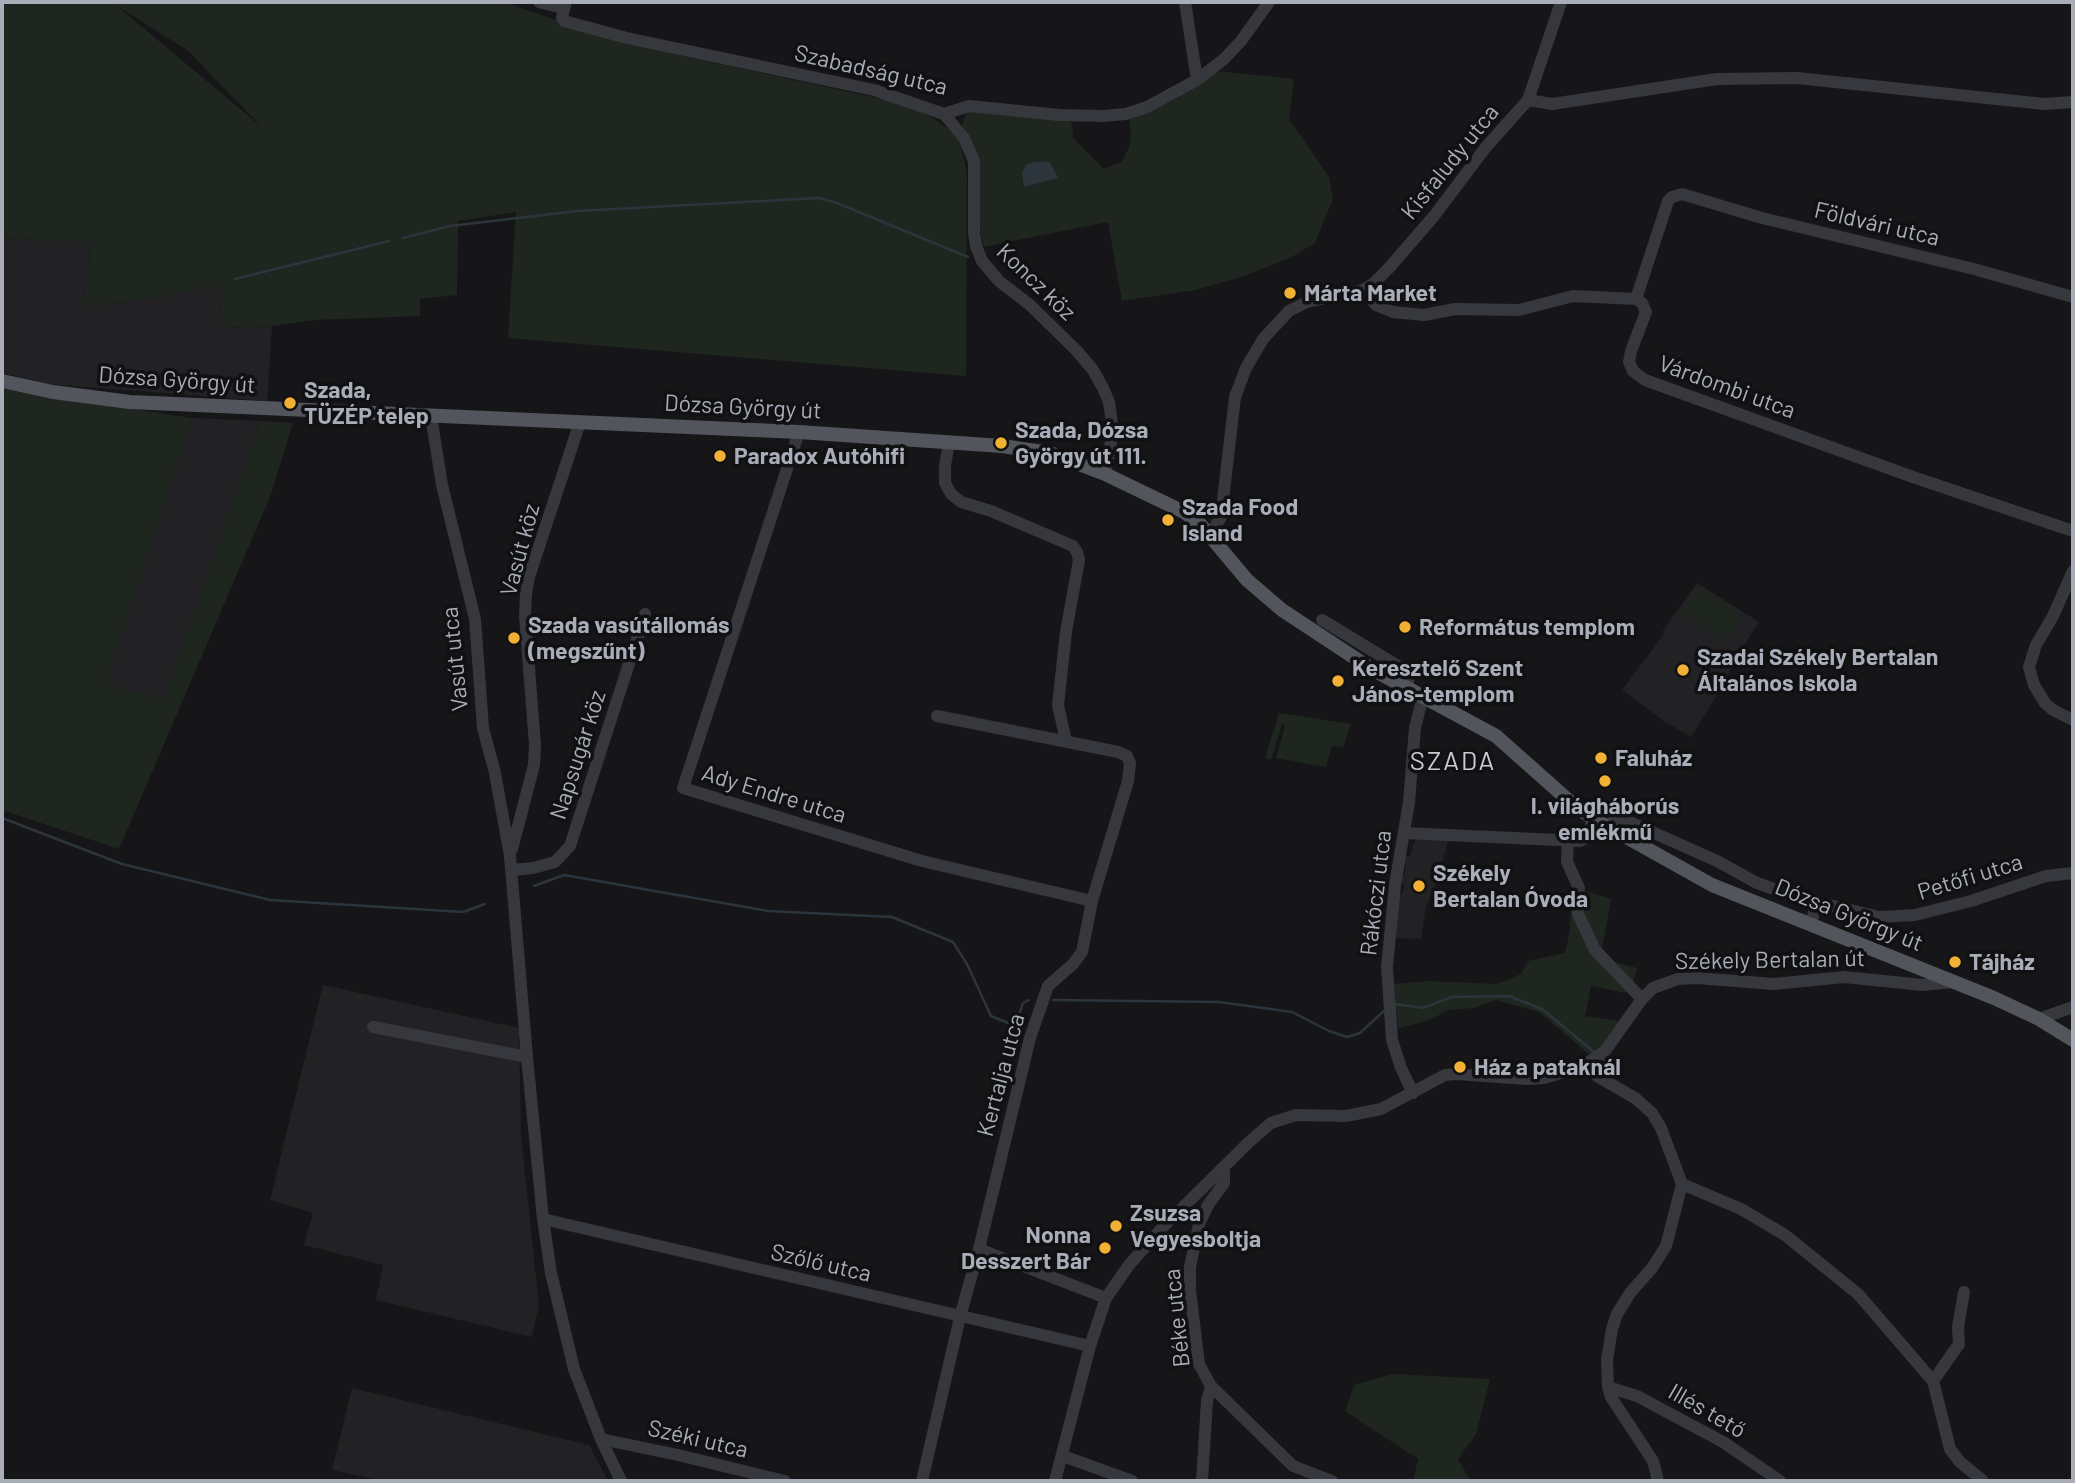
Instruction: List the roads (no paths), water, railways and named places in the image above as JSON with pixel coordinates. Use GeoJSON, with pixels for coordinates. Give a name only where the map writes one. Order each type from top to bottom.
{"type":"FeatureCollection","features":[{"type":"Feature","properties":{"kind":"main road","name":"Dózsa György út"},"geometry":{"type":"LineString","coordinates":[[2,381],[53,392],[130,402],[799,432],[1003,446],[1050,453],[1105,474],[1184,512],[1272,603],[1370,668],[1496,736],[1594,820],[1712,885],[1953,982],[2039,1019],[2073,1040]]}},
{"type":"Feature","properties":{"kind":"street"},"geometry":{"type":"LineString","coordinates":[[539,2],[565,5]]}},
{"type":"Feature","properties":{"kind":"street"},"geometry":{"type":"LineString","coordinates":[[1185,2],[1197,80]]}},
{"type":"Feature","properties":{"kind":"street","name":"Szabadság utca"},"geometry":{"type":"LineString","coordinates":[[565,5],[562,17],[564,21],[626,38],[883,93],[944,114],[969,106],[1059,115],[1126,114],[1147,107],[1197,80],[1224,59],[1241,41],[1269,2]]}},
{"type":"Feature","properties":{"kind":"street"},"geometry":{"type":"LineString","coordinates":[[1528,100],[1561,2]]}},
{"type":"Feature","properties":{"kind":"street","name":"Kisfaludy utca"},"geometry":{"type":"LineString","coordinates":[[1210,536],[1221,517],[1235,397],[1246,368],[1263,339],[1281,318],[1297,307],[1307,302],[1363,290],[1374,283],[1434,216],[1486,147],[1528,100],[1552,104],[1717,79],[1797,78],[2044,104],[2073,102]]}},
{"type":"Feature","properties":{"kind":"street","name":"Koncz köz"},"geometry":{"type":"LineString","coordinates":[[944,114],[964,138],[974,161],[975,246],[982,261],[999,281],[1030,305],[1076,350],[1093,370],[1103,388],[1111,409],[1113,431],[1105,474]]}},
{"type":"Feature","properties":{"kind":"street","name":"Földvári utca"},"geometry":{"type":"LineString","coordinates":[[1636,299],[1668,201],[1682,194],[1762,218],[1974,269],[2073,297]]}},
{"type":"Feature","properties":{"kind":"street"},"geometry":{"type":"LineString","coordinates":[[1363,290],[1376,305],[1393,312],[1424,315],[1455,309],[1519,310],[1573,296],[1636,299]]}},
{"type":"Feature","properties":{"kind":"street","name":"Várdombi utca"},"geometry":{"type":"LineString","coordinates":[[1636,299],[1642,303],[1646,312],[1629,362],[1633,371],[1645,380],[1913,477],[2073,531]]}},
{"type":"Feature","properties":{"kind":"street","name":"Vasút utca"},"geometry":{"type":"LineString","coordinates":[[430,416],[442,485],[475,619],[483,729],[500,797],[512,870],[527,1057],[551,1273],[566,1342],[601,1439],[621,1481]]}},
{"type":"Feature","properties":{"kind":"street","name":"Vasút köz"},"geometry":{"type":"LineString","coordinates":[[510,856],[534,765],[526,594],[529,577],[580,422]]}},
{"type":"Feature","properties":{"kind":"street","name":"Ady Endre utca"},"geometry":{"type":"LineString","coordinates":[[799,432],[683,788],[922,861],[1092,901]]}},
{"type":"Feature","properties":{"kind":"street"},"geometry":{"type":"LineString","coordinates":[[949,442],[945,483],[951,494],[961,502],[991,511],[1073,546],[1077,552],[1079,560],[1066,632],[1058,705],[1066,741]]}},
{"type":"Feature","properties":{"kind":"street"},"geometry":{"type":"LineString","coordinates":[[2073,571],[2036,645],[2029,667],[2034,685],[2045,703],[2073,720]]}},
{"type":"Feature","properties":{"kind":"street","name":"Napsugár köz"},"geometry":{"type":"LineString","coordinates":[[512,870],[555,862],[570,846],[645,614]]}},
{"type":"Feature","properties":{"kind":"street"},"geometry":{"type":"LineString","coordinates":[[1322,620],[1406,671],[1409,678],[1407,688]]}},
{"type":"Feature","properties":{"kind":"street","name":"Rákóczi utca"},"geometry":{"type":"LineString","coordinates":[[1413,1093],[1396,1055],[1389,1016],[1387,967],[1395,885],[1409,802],[1415,728],[1423,696]]}},
{"type":"Feature","properties":{"kind":"street","name":"Kertalja utca"},"geometry":{"type":"LineString","coordinates":[[922,1481],[960,1317],[1036,1018],[1048,986],[1073,964],[1082,952],[1092,901],[1128,781],[1130,764],[1127,756],[1118,752],[937,716]]}},
{"type":"Feature","properties":{"kind":"street"},"geometry":{"type":"LineString","coordinates":[[500,797],[512,800],[525,797]]}},
{"type":"Feature","properties":{"kind":"street","name":"Dózsa György út"},"geometry":{"type":"LineString","coordinates":[[1609,828],[1616,816],[1717,861],[1757,883],[1816,904]]}},
{"type":"Feature","properties":{"kind":"street"},"geometry":{"type":"LineString","coordinates":[[1404,833],[1583,841],[1594,820]]}},
{"type":"Feature","properties":{"kind":"street"},"geometry":{"type":"LineString","coordinates":[[1563,839],[1567,862],[1578,890],[1578,914],[1595,950],[1642,999]]}},
{"type":"Feature","properties":{"kind":"street","name":"Petőfi utca"},"geometry":{"type":"LineString","coordinates":[[1816,904],[1879,917],[1915,915],[1972,901],[2046,876],[2073,873]]}},
{"type":"Feature","properties":{"kind":"street"},"geometry":{"type":"LineString","coordinates":[[1811,925],[1816,904]]}},
{"type":"Feature","properties":{"kind":"street","name":"Székely Bertalan út"},"geometry":{"type":"LineString","coordinates":[[1055,1481],[1090,1346],[1106,1298],[1129,1265],[1163,1227],[1262,1129],[1278,1120],[1296,1115],[1328,1117],[1362,1114],[1381,1109],[1445,1075],[1456,1073],[1544,1078],[1589,1062],[1605,1051],[1642,999],[1662,984],[1687,978],[1774,984],[1843,977],[1923,985],[1953,982]]}},
{"type":"Feature","properties":{"kind":"street"},"geometry":{"type":"LineString","coordinates":[[2039,1019],[2073,1007]]}},
{"type":"Feature","properties":{"kind":"street"},"geometry":{"type":"LineString","coordinates":[[373,1027],[527,1057]]}},
{"type":"Feature","properties":{"kind":"street"},"geometry":{"type":"LineString","coordinates":[[1589,1062],[1597,1076],[1605,1083],[1635,1098],[1653,1113],[1682,1184],[1666,1246],[1617,1314],[1607,1360],[1611,1398],[1653,1461],[1658,1481]]}},
{"type":"Feature","properties":{"kind":"street","name":"Béke utca"},"geometry":{"type":"LineString","coordinates":[[1224,1168],[1224,1184],[1208,1205],[1199,1224],[1190,1267],[1197,1357],[1201,1370],[1211,1386],[1293,1466],[1332,1481]]}},
{"type":"Feature","properties":{"kind":"street"},"geometry":{"type":"LineString","coordinates":[[1682,1184],[1741,1209],[1785,1235],[1858,1294],[1933,1381],[1950,1448],[1960,1462],[1983,1481]]}},
{"type":"Feature","properties":{"kind":"street","name":"Szőlő utca"},"geometry":{"type":"LineString","coordinates":[[543,1219],[1090,1346]]}},
{"type":"Feature","properties":{"kind":"street"},"geometry":{"type":"LineString","coordinates":[[979,1249],[1106,1298]]}},
{"type":"Feature","properties":{"kind":"street"},"geometry":{"type":"LineString","coordinates":[[1933,1381],[1959,1344],[1958,1327],[1964,1292]]}},
{"type":"Feature","properties":{"kind":"street","name":"Béke utca"},"geometry":{"type":"LineString","coordinates":[[1202,1481],[1206,1401],[1211,1386]]}},
{"type":"Feature","properties":{"kind":"street","name":"Illés tető"},"geometry":{"type":"LineString","coordinates":[[1608,1387],[1637,1396],[1723,1442],[1780,1481]]}},
{"type":"Feature","properties":{"kind":"street","name":"Széki utca"},"geometry":{"type":"LineString","coordinates":[[601,1439],[785,1481]]}},
{"type":"Feature","properties":{"kind":"street"},"geometry":{"type":"LineString","coordinates":[[1063,1456],[1132,1481]]}},
{"type":"Feature","properties":{"kind":"waterway"},"geometry":{"type":"LineString","coordinates":[[403,238],[450,226],[577,211],[819,198],[968,257]]}},
{"type":"Feature","properties":{"kind":"waterway"},"geometry":{"type":"LineString","coordinates":[[235,279],[389,241]]}},
{"type":"Feature","properties":{"kind":"waterway"},"geometry":{"type":"LineString","coordinates":[[2,818],[122,864],[270,900],[463,912],[485,904]]}},
{"type":"Feature","properties":{"kind":"waterway"},"geometry":{"type":"LineString","coordinates":[[534,886],[564,875],[768,911],[892,917],[953,942],[967,964],[991,1016],[1008,1023],[1019,1015],[1023,1003],[1029,1000]]}},
{"type":"Feature","properties":{"kind":"waterway"},"geometry":{"type":"LineString","coordinates":[[1395,1004],[1423,1008],[1452,997],[1509,996],[1542,1009],[1594,1052]]}},
{"type":"Feature","properties":{"kind":"waterway"},"geometry":{"type":"LineString","coordinates":[[1053,1000],[1219,1002],[1292,1012],[1347,1037],[1360,1033],[1386,1009]]}},
{"type":"Feature","properties":{"kind":"waterway"},"geometry":{"type":"LineString","coordinates":[[1603,1059],[1607,1064],[1607,1075]]}},
{"type":"Feature","properties":{"kind":"place","name":"Márta Market"},"geometry":{"type":"Point","coordinates":[1290,293]}},
{"type":"Feature","properties":{"kind":"place","name":"Szada, TÜZÉP telep"},"geometry":{"type":"Point","coordinates":[290,403]}},
{"type":"Feature","properties":{"kind":"place","name":"Szada, Dózsa György út 111."},"geometry":{"type":"Point","coordinates":[1001,443]}},
{"type":"Feature","properties":{"kind":"place","name":"Paradox Autóhifi"},"geometry":{"type":"Point","coordinates":[720,456]}},
{"type":"Feature","properties":{"kind":"place","name":"Szada Food Island"},"geometry":{"type":"Point","coordinates":[1168,520]}},
{"type":"Feature","properties":{"kind":"place","name":"Református templom"},"geometry":{"type":"Point","coordinates":[1405,627]}},
{"type":"Feature","properties":{"kind":"place","name":"Szada vasútállomás (megszűnt)"},"geometry":{"type":"Point","coordinates":[514,638]}},
{"type":"Feature","properties":{"kind":"place","name":"Szadai Székely Bertalan Általános Iskola"},"geometry":{"type":"Point","coordinates":[1683,670]}},
{"type":"Feature","properties":{"kind":"place","name":"Keresztelő Szent János-templom"},"geometry":{"type":"Point","coordinates":[1338,681]}},
{"type":"Feature","properties":{"kind":"place","name":"Faluház"},"geometry":{"type":"Point","coordinates":[1601,758]}},
{"type":"Feature","properties":{"kind":"place","name":"I. világháborús emlékmű"},"geometry":{"type":"Point","coordinates":[1605,781]}},
{"type":"Feature","properties":{"kind":"place","name":"Székely Bertalan Óvoda"},"geometry":{"type":"Point","coordinates":[1419,886]}},
{"type":"Feature","properties":{"kind":"place","name":"Tájház"},"geometry":{"type":"Point","coordinates":[1955,962]}},
{"type":"Feature","properties":{"kind":"place","name":"Ház a pataknál"},"geometry":{"type":"Point","coordinates":[1460,1067]}},
{"type":"Feature","properties":{"kind":"place","name":"Zsuzsa Vegyesboltja"},"geometry":{"type":"Point","coordinates":[1116,1226]}},
{"type":"Feature","properties":{"kind":"place","name":"Nonna Desszert Bár"},"geometry":{"type":"Point","coordinates":[1105,1248]}},
{"type":"Feature","properties":{"kind":"district","name":"SZADA"},"geometry":{"type":"Point","coordinates":[1453,761]}}]}
